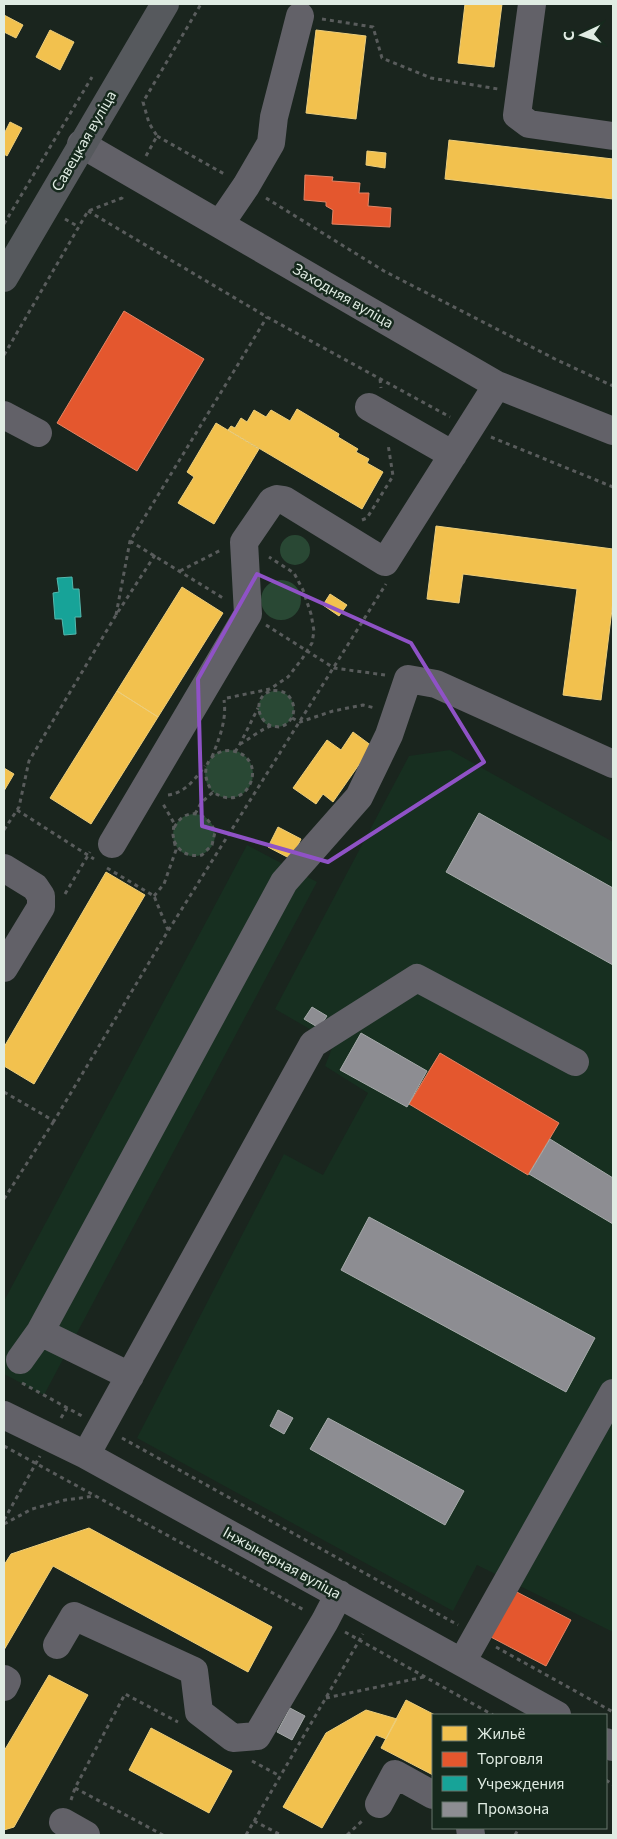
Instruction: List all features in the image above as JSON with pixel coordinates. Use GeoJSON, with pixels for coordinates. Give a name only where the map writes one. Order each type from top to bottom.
{"type":"FeatureCollection","features":[{"type":"Feature","properties":{"kind":"main road","name":"Савецкая вуліца"},"geometry":{"type":"LineString","coordinates":[[4,278],[165,4]]}},
{"type":"Feature","properties":{"kind":"street"},"geometry":{"type":"LineString","coordinates":[[532,4],[517,115],[530,124],[613,136]]}},
{"type":"Feature","properties":{"kind":"street"},"geometry":{"type":"LineString","coordinates":[[220,224],[271,144],[274,117],[300,16]]}},
{"type":"Feature","properties":{"kind":"street","name":"Заходняя вуліца"},"geometry":{"type":"LineString","coordinates":[[81,144],[497,385],[613,431]]}},
{"type":"Feature","properties":{"kind":"street"},"geometry":{"type":"LineString","coordinates":[[112,844],[248,614],[235,544],[272,500],[277,499],[284,500],[385,562],[497,385]]}},
{"type":"Feature","properties":{"kind":"street"},"geometry":{"type":"LineString","coordinates":[[369,407],[453,454]]}},
{"type":"Feature","properties":{"kind":"street"},"geometry":{"type":"LineString","coordinates":[[4,415],[38,433]]}},
{"type":"Feature","properties":{"kind":"street"},"geometry":{"type":"LineString","coordinates":[[20,1371],[284,882],[359,797],[389,734],[408,678],[436,684],[613,764]]}},
{"type":"Feature","properties":{"kind":"street"},"geometry":{"type":"LineString","coordinates":[[4,868],[35,887],[41,896],[41,907],[4,968]]}},
{"type":"Feature","properties":{"kind":"street"},"geometry":{"type":"LineString","coordinates":[[86,1455],[313,1044],[417,978],[575,1062]]}},
{"type":"Feature","properties":{"kind":"street"},"geometry":{"type":"LineString","coordinates":[[40,1332],[130,1376]]}},
{"type":"Feature","properties":{"kind":"street"},"geometry":{"type":"LineString","coordinates":[[462,1662],[613,1393]]}},
{"type":"Feature","properties":{"kind":"street","name":"Інжынерная вуліца"},"geometry":{"type":"LineString","coordinates":[[7,1424],[49,1437],[86,1455],[555,1714]]}},
{"type":"Feature","properties":{"kind":"street"},"geometry":{"type":"LineString","coordinates":[[57,1645],[74,1616],[194,1671],[199,1712],[233,1738],[257,1736],[326,1621],[339,1594]]}},
{"type":"Feature","properties":{"kind":"street"},"geometry":{"type":"LineString","coordinates":[[4,1679],[7,1681],[4,1687]]}},
{"type":"Feature","properties":{"kind":"street"},"geometry":{"type":"LineString","coordinates":[[379,1804],[395,1774],[432,1794]]}},
{"type":"Feature","properties":{"kind":"street"},"geometry":{"type":"LineString","coordinates":[[63,1822],[86,1835]]}},
{"type":"Feature","properties":{"kind":"path"},"geometry":{"type":"LineString","coordinates":[[300,16],[373,27],[382,58],[431,78],[519,92]]}},
{"type":"Feature","properties":{"kind":"path"},"geometry":{"type":"LineString","coordinates":[[4,224],[97,70]]}},
{"type":"Feature","properties":{"kind":"path"},"geometry":{"type":"LineString","coordinates":[[157,136],[246,186],[384,271],[555,359],[613,386]]}},
{"type":"Feature","properties":{"kind":"path"},"geometry":{"type":"LineString","coordinates":[[88,211],[267,317],[470,428],[613,487]]}},
{"type":"Feature","properties":{"kind":"path"},"geometry":{"type":"LineString","coordinates":[[116,615],[130,541],[267,317]]}},
{"type":"Feature","properties":{"kind":"path"},"geometry":{"type":"LineString","coordinates":[[180,571],[235,544],[294,573],[303,590],[311,614],[314,631],[312,643],[288,677],[262,698],[235,752]]}},
{"type":"Feature","properties":{"kind":"path"},"geometry":{"type":"LineString","coordinates":[[4,830],[19,807],[28,760],[116,615],[155,555]]}},
{"type":"Feature","properties":{"kind":"path"},"geometry":{"type":"LineString","coordinates":[[4,1199],[54,1121],[216,854],[386,584]]}},
{"type":"Feature","properties":{"kind":"path"},"geometry":{"type":"LineString","coordinates":[[334,668],[408,678]]}},
{"type":"Feature","properties":{"kind":"path"},"geometry":{"type":"LineString","coordinates":[[212,758],[224,722],[224,698],[271,690],[283,692],[292,700],[294,712],[292,718],[283,726],[271,726],[240,744]]}},
{"type":"Feature","properties":{"kind":"path"},"geometry":{"type":"LineString","coordinates":[[292,718],[300,722],[333,711],[363,705],[396,713]]}},
{"type":"Feature","properties":{"kind":"path"},"geometry":{"type":"LineString","coordinates":[[258,708],[261,719],[271,726]]}},
{"type":"Feature","properties":{"kind":"path"},"geometry":{"type":"LineString","coordinates":[[226,751],[235,752],[247,759],[251,766],[253,780],[248,789],[242,794],[227,798],[219,796],[208,786],[205,771],[207,764],[218,753],[226,751]]}},
{"type":"Feature","properties":{"kind":"path"},"geometry":{"type":"LineString","coordinates":[[248,789],[255,794]]}},
{"type":"Feature","properties":{"kind":"path"},"geometry":{"type":"LineString","coordinates":[[195,814],[201,803],[213,792]]}},
{"type":"Feature","properties":{"kind":"path"},"geometry":{"type":"LineString","coordinates":[[154,896],[164,884],[176,850],[174,823],[161,800]]}},
{"type":"Feature","properties":{"kind":"path"},"geometry":{"type":"LineString","coordinates":[[174,828],[182,818],[188,814],[195,814],[202,815],[213,825],[215,832],[215,839],[209,850],[202,855],[188,855],[177,848],[174,842]]}},
{"type":"Feature","properties":{"kind":"path"},"geometry":{"type":"LineString","coordinates":[[209,850],[216,854]]}},
{"type":"Feature","properties":{"kind":"path"},"geometry":{"type":"LineString","coordinates":[[4,1092],[54,1121]]}},
{"type":"Feature","properties":{"kind":"path"},"geometry":{"type":"LineString","coordinates":[[20,1371],[67,1408],[613,1712]]}},
{"type":"Feature","properties":{"kind":"path"},"geometry":{"type":"LineString","coordinates":[[4,1522],[49,1437],[67,1408]]}},
{"type":"Feature","properties":{"kind":"path"},"geometry":{"type":"LineString","coordinates":[[4,1446],[326,1621],[491,1714]]}},
{"type":"Feature","properties":{"kind":"path"},"geometry":{"type":"LineString","coordinates":[[4,1522],[32,1509],[65,1500],[96,1496]]}},
{"type":"Feature","properties":{"kind":"path"},"geometry":{"type":"LineString","coordinates":[[246,1835],[360,1640],[388,1587]]}},
{"type":"Feature","properties":{"kind":"path"},"geometry":{"type":"LineString","coordinates":[[326,1698],[424,1677]]}},
{"type":"Feature","properties":{"kind":"path"},"geometry":{"type":"LineString","coordinates":[[63,1822],[75,1788],[125,1694],[186,1726]]}},
{"type":"Feature","properties":{"kind":"path"},"geometry":{"type":"LineString","coordinates":[[246,1758],[280,1776]]}},
{"type":"Feature","properties":{"kind":"path"},"geometry":{"type":"LineString","coordinates":[[75,1788],[163,1835]]}},
{"type":"Feature","properties":{"kind":"path"},"geometry":{"type":"LineString","coordinates":[[254,1821],[281,1835]]}},
{"type":"Feature","properties":{"kind":"highlighted area"},"geometry":{"type":"Polygon","coordinates":[[[257,574],[411,643],[484,762],[328,862],[202,826],[198,679],[257,574]]]}},
{"type":"Feature","properties":{"kind":"shaded area"},"geometry":{"type":"Polygon","coordinates":[[[295,535],[306,539],[310,550],[306,561],[295,565],[284,561],[280,550],[284,539],[295,535]]]}},
{"type":"Feature","properties":{"kind":"shaded area"},"geometry":{"type":"Polygon","coordinates":[[[285,580],[292,583],[298,589],[301,600],[300,608],[292,617],[285,620],[277,620],[270,617],[262,608],[261,596],[264,589],[273,581],[285,580]]]}},
{"type":"Feature","properties":{"kind":"shaded area"},"geometry":{"type":"Polygon","coordinates":[[[276,691],[283,692],[289,696],[293,702],[293,716],[289,722],[283,726],[276,727],[269,726],[263,722],[259,716],[258,709],[259,702],[263,696],[269,692],[276,691]]]}},
{"type":"Feature","properties":{"kind":"shaded area"},"geometry":{"type":"Polygon","coordinates":[[[229,750],[238,752],[246,757],[251,765],[253,774],[251,783],[246,791],[238,796],[229,798],[220,796],[212,791],[207,783],[205,774],[207,765],[212,757],[220,752],[229,750]]]}},
{"type":"Feature","properties":{"kind":"shaded area"},"geometry":{"type":"Polygon","coordinates":[[[450,750],[613,842],[613,1632],[477,1565],[453,1611],[137,1438],[284,1154],[323,1175],[368,1093],[325,1066],[334,1043],[275,1009],[409,756],[450,750]]]}},
{"type":"Feature","properties":{"kind":"shaded area"},"geometry":{"type":"Polygon","coordinates":[[[190,814],[198,814],[209,820],[215,835],[209,850],[198,856],[190,856],[179,850],[173,839],[173,831],[179,820],[190,814]]]}},
{"type":"Feature","properties":{"kind":"shaded area"},"geometry":{"type":"Polygon","coordinates":[[[247,845],[317,882],[44,1395],[4,1374],[4,1301],[247,845]]]}},
{"type":"Feature","properties":{"kind":"building: Жильё"},"geometry":{"type":"Polygon","coordinates":[[[465,4],[502,4],[494,67],[458,63],[465,4]]]}},
{"type":"Feature","properties":{"kind":"building: Жильё"},"geometry":{"type":"Polygon","coordinates":[[[4,15],[23,25],[16,38],[4,32],[4,15]]]}},
{"type":"Feature","properties":{"kind":"building: Жильё"},"geometry":{"type":"Polygon","coordinates":[[[50,30],[74,42],[60,70],[36,57],[50,30]]]}},
{"type":"Feature","properties":{"kind":"building: Жильё"},"geometry":{"type":"Polygon","coordinates":[[[316,30],[366,36],[356,119],[306,113],[316,30]]]}},
{"type":"Feature","properties":{"kind":"building: Жильё"},"geometry":{"type":"Polygon","coordinates":[[[10,122],[22,128],[7,156],[4,154],[4,134],[10,122]]]}},
{"type":"Feature","properties":{"kind":"building: Жильё"},"geometry":{"type":"Polygon","coordinates":[[[449,140],[613,159],[613,199],[445,179],[449,140]]]}},
{"type":"Feature","properties":{"kind":"building: Жильё"},"geometry":{"type":"Polygon","coordinates":[[[367,151],[386,153],[385,168],[366,165],[367,151]]]}},
{"type":"Feature","properties":{"kind":"building: Жильё"},"geometry":{"type":"Polygon","coordinates":[[[297,409],[339,434],[338,437],[358,449],[356,452],[369,459],[367,463],[383,472],[362,509],[228,430],[231,426],[235,428],[241,418],[247,422],[254,410],[266,417],[271,410],[290,421],[297,409]]]}},
{"type":"Feature","properties":{"kind":"building: Жильё"},"geometry":{"type":"Polygon","coordinates":[[[216,423],[259,449],[214,524],[178,503],[194,477],[187,472],[216,423]]]}},
{"type":"Feature","properties":{"kind":"building: Жильё"},"geometry":{"type":"Polygon","coordinates":[[[436,526],[613,549],[613,601],[601,700],[563,695],[577,589],[463,574],[459,603],[427,599],[436,526]]]}},
{"type":"Feature","properties":{"kind":"building: Жильё"},"geometry":{"type":"Polygon","coordinates":[[[182,587],[223,613],[158,717],[117,691],[182,587]]]}},
{"type":"Feature","properties":{"kind":"building: Жильё"},"geometry":{"type":"Polygon","coordinates":[[[330,594],[347,605],[339,616],[323,605],[330,594]]]}},
{"type":"Feature","properties":{"kind":"building: Жильё"},"geometry":{"type":"Polygon","coordinates":[[[117,691],[158,717],[91,824],[50,798],[117,691]]]}},
{"type":"Feature","properties":{"kind":"building: Жильё"},"geometry":{"type":"Polygon","coordinates":[[[353,732],[372,746],[333,802],[323,794],[316,804],[293,788],[327,740],[341,750],[353,732]]]}},
{"type":"Feature","properties":{"kind":"building: Жильё"},"geometry":{"type":"Polygon","coordinates":[[[4,768],[14,774],[4,791],[4,768]]]}},
{"type":"Feature","properties":{"kind":"building: Жильё"},"geometry":{"type":"Polygon","coordinates":[[[278,827],[301,839],[291,859],[268,847],[278,827]]]}},
{"type":"Feature","properties":{"kind":"building: Жильё"},"geometry":{"type":"Polygon","coordinates":[[[106,872],[145,895],[34,1084],[4,1066],[4,1047],[106,872]]]}},
{"type":"Feature","properties":{"kind":"building: Жильё"},"geometry":{"type":"Polygon","coordinates":[[[89,1528],[272,1627],[248,1672],[53,1566],[4,1650],[4,1565],[11,1554],[89,1528]]]}},
{"type":"Feature","properties":{"kind":"building: Жильё"},"geometry":{"type":"Polygon","coordinates":[[[49,1675],[88,1695],[14,1827],[4,1830],[4,1751],[49,1675]]]}},
{"type":"Feature","properties":{"kind":"building: Жильё"},"geometry":{"type":"Polygon","coordinates":[[[406,1700],[433,1714],[432,1774],[381,1748],[406,1700]]]}},
{"type":"Feature","properties":{"kind":"building: Жильё"},"geometry":{"type":"Polygon","coordinates":[[[366,1710],[397,1719],[386,1739],[376,1735],[322,1828],[283,1807],[326,1733],[366,1710]]]}},
{"type":"Feature","properties":{"kind":"building: Жильё"},"geometry":{"type":"Polygon","coordinates":[[[151,1728],[232,1771],[209,1813],[129,1770],[151,1728]]]}},
{"type":"Feature","properties":{"kind":"building: Торговля"},"geometry":{"type":"Polygon","coordinates":[[[305,175],[333,177],[332,181],[360,183],[359,193],[369,193],[368,206],[391,208],[390,227],[332,224],[333,210],[326,206],[326,202],[304,200],[305,175]]]}},
{"type":"Feature","properties":{"kind":"building: Торговля"},"geometry":{"type":"Polygon","coordinates":[[[124,311],[204,359],[137,471],[57,423],[124,311]]]}},
{"type":"Feature","properties":{"kind":"building: Торговля"},"geometry":{"type":"Polygon","coordinates":[[[440,1053],[559,1123],[528,1175],[409,1104],[440,1053]]]}},
{"type":"Feature","properties":{"kind":"building: Торговля"},"geometry":{"type":"Polygon","coordinates":[[[511,1589],[571,1620],[546,1666],[487,1635],[511,1589]]]}},
{"type":"Feature","properties":{"kind":"building: Учреждения"},"geometry":{"type":"Polygon","coordinates":[[[72,577],[73,589],[79,589],[81,617],[75,617],[76,634],[64,635],[62,619],[55,619],[53,593],[59,592],[57,578],[72,577]]]}},
{"type":"Feature","properties":{"kind":"building: Промзона"},"geometry":{"type":"Polygon","coordinates":[[[479,813],[613,888],[613,965],[446,872],[479,813]]]}},
{"type":"Feature","properties":{"kind":"building: Промзона"},"geometry":{"type":"Polygon","coordinates":[[[312,1007],[327,1016],[319,1028],[304,1019],[312,1007]]]}},
{"type":"Feature","properties":{"kind":"building: Промзона"},"geometry":{"type":"Polygon","coordinates":[[[361,1033],[427,1071],[407,1107],[340,1070],[361,1033]]]}},
{"type":"Feature","properties":{"kind":"building: Промзона"},"geometry":{"type":"Polygon","coordinates":[[[550,1139],[613,1178],[613,1224],[529,1174],[550,1139]]]}},
{"type":"Feature","properties":{"kind":"building: Промзона"},"geometry":{"type":"Polygon","coordinates":[[[369,1217],[595,1338],[566,1392],[341,1270],[369,1217]]]}},
{"type":"Feature","properties":{"kind":"building: Промзона"},"geometry":{"type":"Polygon","coordinates":[[[278,1410],[293,1418],[284,1434],[270,1426],[278,1410]]]}},
{"type":"Feature","properties":{"kind":"building: Промзона"},"geometry":{"type":"Polygon","coordinates":[[[328,1418],[464,1491],[445,1525],[310,1449],[328,1418]]]}},
{"type":"Feature","properties":{"kind":"building: Промзона"},"geometry":{"type":"Polygon","coordinates":[[[290,1708],[305,1716],[292,1740],[277,1732],[290,1708]]]}}]}
